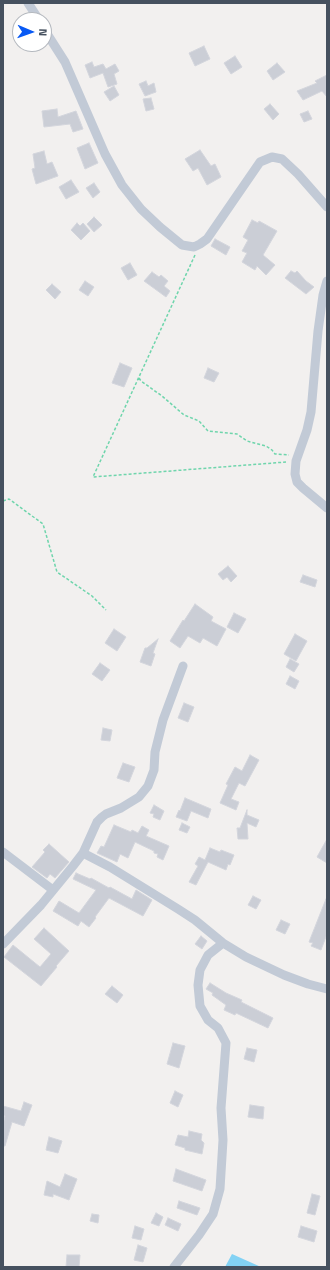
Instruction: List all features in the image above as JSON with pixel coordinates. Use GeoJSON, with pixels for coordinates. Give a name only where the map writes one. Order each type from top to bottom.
{"type":"FeatureCollection","features":[{"type":"Feature","properties":{"kind":"street"},"geometry":{"type":"LineString","coordinates":[[28,3],[34,12]]}},
{"type":"Feature","properties":{"kind":"street"},"geometry":{"type":"LineString","coordinates":[[52,42],[65,62],[106,154],[122,185],[140,209],[182,245],[194,247],[207,239],[260,162],[272,158],[282,159],[298,174],[327,208]]}},
{"type":"Feature","properties":{"kind":"street"},"geometry":{"type":"LineString","coordinates":[[327,281],[323,295],[318,331],[311,412],[307,430],[296,461],[295,474],[297,482],[327,508]]}},
{"type":"Feature","properties":{"kind":"street"},"geometry":{"type":"LineString","coordinates":[[3,944],[53,890],[83,853],[97,822],[106,814],[121,808],[139,797],[148,786],[154,770],[157,744],[163,720],[183,666]]}},
{"type":"Feature","properties":{"kind":"street"},"geometry":{"type":"LineString","coordinates":[[3,852],[53,890]]}},
{"type":"Feature","properties":{"kind":"street"},"geometry":{"type":"LineString","coordinates":[[83,853],[110,867],[178,909],[195,920],[223,943],[246,957],[284,975],[327,989]]}},
{"type":"Feature","properties":{"kind":"street"},"geometry":{"type":"LineString","coordinates":[[174,1267],[213,1214],[220,1189],[223,1140],[221,1108],[226,1043],[218,1028],[208,1020],[200,1006],[198,985],[200,970],[208,954],[223,943]]}},
{"type":"Feature","properties":{"kind":"path"},"geometry":{"type":"LineString","coordinates":[[200,244],[93,477],[296,461]]}},
{"type":"Feature","properties":{"kind":"path"},"geometry":{"type":"LineString","coordinates":[[139,378],[184,415],[199,421],[208,430],[237,434],[247,441],[266,446],[276,454],[292,456],[296,461]]}},
{"type":"Feature","properties":{"kind":"path"},"geometry":{"type":"LineString","coordinates":[[3,501],[9,499],[43,524],[57,572],[92,596],[106,610]]}},
{"type":"Feature","properties":{"kind":"water"},"geometry":{"type":"Polygon","coordinates":[[[232,1254],[261,1267],[225,1267],[232,1254]]]}},
{"type":"Feature","properties":{"kind":"building"},"geometry":{"type":"Polygon","coordinates":[[[204,46],[210,59],[195,66],[189,53],[204,46]]]}},
{"type":"Feature","properties":{"kind":"building"},"geometry":{"type":"Polygon","coordinates":[[[235,56],[242,67],[231,74],[224,63],[235,56]]]}},
{"type":"Feature","properties":{"kind":"building"},"geometry":{"type":"Polygon","coordinates":[[[92,62],[94,67],[103,64],[106,69],[115,64],[119,71],[114,74],[117,84],[108,87],[103,73],[90,78],[85,65],[92,62]]]}},
{"type":"Feature","properties":{"kind":"building"},"geometry":{"type":"Polygon","coordinates":[[[277,63],[285,72],[273,80],[267,71],[277,63]]]}},
{"type":"Feature","properties":{"kind":"building"},"geometry":{"type":"Polygon","coordinates":[[[327,75],[327,97],[322,91],[303,100],[297,91],[317,83],[315,81],[327,75]]]}},
{"type":"Feature","properties":{"kind":"building"},"geometry":{"type":"Polygon","coordinates":[[[146,81],[148,86],[154,83],[156,92],[145,96],[139,84],[146,81]]]}},
{"type":"Feature","properties":{"kind":"building"},"geometry":{"type":"Polygon","coordinates":[[[114,86],[119,95],[110,101],[104,92],[114,86]]]}},
{"type":"Feature","properties":{"kind":"building"},"geometry":{"type":"Polygon","coordinates":[[[151,98],[154,109],[146,111],[143,99],[151,98]]]}},
{"type":"Feature","properties":{"kind":"building"},"geometry":{"type":"Polygon","coordinates":[[[270,104],[279,114],[273,120],[264,109],[270,104]]]}},
{"type":"Feature","properties":{"kind":"building"},"geometry":{"type":"Polygon","coordinates":[[[57,109],[58,117],[76,111],[83,129],[73,132],[70,124],[44,127],[42,111],[57,109]]]}},
{"type":"Feature","properties":{"kind":"building"},"geometry":{"type":"Polygon","coordinates":[[[308,111],[312,119],[304,122],[300,114],[308,111]]]}},
{"type":"Feature","properties":{"kind":"building"},"geometry":{"type":"Polygon","coordinates":[[[89,143],[98,163],[85,169],[77,148],[89,143]]]}},
{"type":"Feature","properties":{"kind":"building"},"geometry":{"type":"Polygon","coordinates":[[[200,150],[211,166],[215,164],[221,177],[207,185],[198,168],[193,171],[185,159],[200,150]]]}},
{"type":"Feature","properties":{"kind":"building"},"geometry":{"type":"Polygon","coordinates":[[[44,151],[47,164],[52,162],[58,176],[36,184],[32,169],[35,168],[33,154],[44,151]]]}},
{"type":"Feature","properties":{"kind":"building"},"geometry":{"type":"Polygon","coordinates":[[[71,180],[79,192],[66,199],[59,187],[71,180]]]}},
{"type":"Feature","properties":{"kind":"building"},"geometry":{"type":"Polygon","coordinates":[[[94,183],[100,192],[93,198],[86,188],[94,183]]]}},
{"type":"Feature","properties":{"kind":"building"},"geometry":{"type":"Polygon","coordinates":[[[94,217],[102,225],[94,232],[87,224],[94,217]]]}},
{"type":"Feature","properties":{"kind":"building"},"geometry":{"type":"Polygon","coordinates":[[[252,220],[258,223],[259,221],[277,231],[263,255],[275,265],[266,275],[257,266],[255,270],[242,262],[247,253],[242,251],[248,240],[243,237],[252,220]]]}},
{"type":"Feature","properties":{"kind":"building"},"geometry":{"type":"Polygon","coordinates":[[[77,223],[80,226],[83,223],[90,231],[81,240],[71,230],[77,223]]]}},
{"type":"Feature","properties":{"kind":"building"},"geometry":{"type":"Polygon","coordinates":[[[215,239],[230,247],[226,255],[211,246],[215,239]]]}},
{"type":"Feature","properties":{"kind":"building"},"geometry":{"type":"Polygon","coordinates":[[[130,263],[137,275],[128,280],[121,268],[130,263]]]}},
{"type":"Feature","properties":{"kind":"building"},"geometry":{"type":"Polygon","coordinates":[[[291,271],[295,273],[297,271],[314,287],[306,294],[285,278],[291,271]]]}},
{"type":"Feature","properties":{"kind":"building"},"geometry":{"type":"Polygon","coordinates":[[[152,272],[159,277],[161,275],[168,281],[164,286],[170,291],[166,297],[144,281],[152,272]]]}},
{"type":"Feature","properties":{"kind":"building"},"geometry":{"type":"Polygon","coordinates":[[[85,281],[94,287],[88,296],[79,290],[85,281]]]}},
{"type":"Feature","properties":{"kind":"building"},"geometry":{"type":"Polygon","coordinates":[[[52,284],[61,292],[55,299],[46,290],[52,284]]]}},
{"type":"Feature","properties":{"kind":"building"},"geometry":{"type":"Polygon","coordinates":[[[120,363],[132,368],[124,387],[112,383],[120,363]]]}},
{"type":"Feature","properties":{"kind":"building"},"geometry":{"type":"Polygon","coordinates":[[[208,368],[219,373],[214,382],[204,378],[208,368]]]}},
{"type":"Feature","properties":{"kind":"building"},"geometry":{"type":"Polygon","coordinates":[[[228,566],[237,576],[231,582],[227,577],[223,580],[218,574],[228,566]]]}},
{"type":"Feature","properties":{"kind":"building"},"geometry":{"type":"Polygon","coordinates":[[[303,575],[317,580],[315,587],[300,582],[303,575]]]}},
{"type":"Feature","properties":{"kind":"building"},"geometry":{"type":"Polygon","coordinates":[[[195,604],[213,617],[211,621],[226,629],[217,646],[203,638],[200,643],[188,636],[180,648],[170,641],[195,604]]]}},
{"type":"Feature","properties":{"kind":"building"},"geometry":{"type":"Polygon","coordinates":[[[234,613],[246,619],[238,633],[227,627],[234,613]]]}},
{"type":"Feature","properties":{"kind":"building"},"geometry":{"type":"Polygon","coordinates":[[[114,629],[126,637],[117,651],[105,643],[114,629]]]}},
{"type":"Feature","properties":{"kind":"building"},"geometry":{"type":"Polygon","coordinates":[[[295,634],[307,641],[296,661],[284,654],[295,634]]]}},
{"type":"Feature","properties":{"kind":"building"},"geometry":{"type":"Polygon","coordinates":[[[158,639],[153,653],[155,654],[151,666],[140,662],[145,648],[158,639]]]}},
{"type":"Feature","properties":{"kind":"building"},"geometry":{"type":"Polygon","coordinates":[[[290,659],[299,664],[294,672],[286,667],[290,659]]]}},
{"type":"Feature","properties":{"kind":"building"},"geometry":{"type":"Polygon","coordinates":[[[100,663],[110,670],[102,681],[92,674],[100,663]]]}},
{"type":"Feature","properties":{"kind":"building"},"geometry":{"type":"Polygon","coordinates":[[[290,676],[299,681],[295,689],[286,684],[290,676]]]}},
{"type":"Feature","properties":{"kind":"building"},"geometry":{"type":"Polygon","coordinates":[[[184,703],[194,707],[188,722],[178,718],[184,703]]]}},
{"type":"Feature","properties":{"kind":"building"},"geometry":{"type":"Polygon","coordinates":[[[103,728],[112,730],[110,741],[101,740],[103,728]]]}},
{"type":"Feature","properties":{"kind":"building"},"geometry":{"type":"Polygon","coordinates":[[[250,755],[259,760],[245,786],[239,783],[231,799],[239,802],[236,810],[220,803],[228,785],[226,784],[235,767],[242,771],[250,755]]]}},
{"type":"Feature","properties":{"kind":"building"},"geometry":{"type":"Polygon","coordinates":[[[123,763],[135,767],[129,782],[117,778],[123,763]]]}},
{"type":"Feature","properties":{"kind":"building"},"geometry":{"type":"Polygon","coordinates":[[[185,798],[211,809],[208,818],[191,811],[187,821],[176,817],[185,798]]]}},
{"type":"Feature","properties":{"kind":"building"},"geometry":{"type":"Polygon","coordinates":[[[154,805],[164,811],[160,820],[153,817],[154,814],[150,813],[154,805]]]}},
{"type":"Feature","properties":{"kind":"building"},"geometry":{"type":"Polygon","coordinates":[[[247,810],[247,815],[259,820],[256,827],[247,823],[248,839],[238,839],[237,828],[240,828],[247,810]]]}},
{"type":"Feature","properties":{"kind":"building"},"geometry":{"type":"Polygon","coordinates":[[[182,823],[190,827],[187,833],[179,830],[182,823]]]}},
{"type":"Feature","properties":{"kind":"building"},"geometry":{"type":"Polygon","coordinates":[[[114,825],[131,832],[132,830],[138,833],[142,826],[149,830],[146,836],[169,846],[163,860],[157,857],[158,854],[154,853],[154,851],[135,842],[128,858],[120,854],[117,862],[97,853],[101,846],[104,847],[114,825]]]}},
{"type":"Feature","properties":{"kind":"building"},"geometry":{"type":"Polygon","coordinates":[[[327,839],[327,863],[317,857],[327,839]]]}},
{"type":"Feature","properties":{"kind":"building"},"geometry":{"type":"Polygon","coordinates":[[[49,844],[69,862],[55,878],[50,874],[47,878],[32,867],[45,852],[43,850],[49,844]]]}},
{"type":"Feature","properties":{"kind":"building"},"geometry":{"type":"Polygon","coordinates":[[[210,848],[234,855],[230,865],[228,864],[226,870],[208,862],[196,885],[189,882],[198,866],[195,864],[199,857],[205,860],[210,848]]]}},
{"type":"Feature","properties":{"kind":"building"},"geometry":{"type":"Polygon","coordinates":[[[76,873],[90,879],[91,878],[132,899],[136,890],[152,900],[143,916],[109,898],[89,927],[81,921],[78,926],[53,911],[59,901],[79,913],[96,890],[73,879],[76,873]]]}},
{"type":"Feature","properties":{"kind":"building"},"geometry":{"type":"Polygon","coordinates":[[[253,896],[261,900],[256,909],[248,905],[253,896]]]}},
{"type":"Feature","properties":{"kind":"building"},"geometry":{"type":"Polygon","coordinates":[[[326,899],[327,934],[321,950],[311,946],[313,943],[309,942],[326,899]]]}},
{"type":"Feature","properties":{"kind":"building"},"geometry":{"type":"Polygon","coordinates":[[[281,920],[290,924],[285,934],[276,930],[281,920]]]}},
{"type":"Feature","properties":{"kind":"building"},"geometry":{"type":"Polygon","coordinates":[[[44,928],[69,951],[41,986],[4,957],[13,945],[40,967],[51,954],[34,939],[44,928]]]}},
{"type":"Feature","properties":{"kind":"building"},"geometry":{"type":"Polygon","coordinates":[[[201,936],[207,941],[202,949],[195,944],[201,936]]]}},
{"type":"Feature","properties":{"kind":"building"},"geometry":{"type":"Polygon","coordinates":[[[210,983],[226,993],[242,1000],[241,1002],[273,1018],[268,1028],[236,1013],[235,1015],[224,1010],[226,1005],[212,995],[213,993],[206,989],[210,983]]]}},
{"type":"Feature","properties":{"kind":"building"},"geometry":{"type":"Polygon","coordinates":[[[112,986],[123,995],[117,1003],[105,994],[112,986]]]}},
{"type":"Feature","properties":{"kind":"building"},"geometry":{"type":"Polygon","coordinates":[[[173,1043],[185,1046],[179,1068],[167,1064],[173,1043]]]}},
{"type":"Feature","properties":{"kind":"building"},"geometry":{"type":"Polygon","coordinates":[[[247,1048],[257,1050],[254,1062],[244,1059],[247,1048]]]}},
{"type":"Feature","properties":{"kind":"building"},"geometry":{"type":"Polygon","coordinates":[[[175,1091],[183,1095],[178,1107],[170,1103],[175,1091]]]}},
{"type":"Feature","properties":{"kind":"building"},"geometry":{"type":"Polygon","coordinates":[[[24,1102],[32,1105],[24,1126],[12,1122],[5,1146],[3,1146],[3,1124],[5,1116],[3,1115],[3,1106],[21,1111],[24,1102]]]}},
{"type":"Feature","properties":{"kind":"building"},"geometry":{"type":"Polygon","coordinates":[[[250,1105],[264,1107],[263,1119],[248,1117],[250,1105]]]}},
{"type":"Feature","properties":{"kind":"building"},"geometry":{"type":"Polygon","coordinates":[[[189,1131],[202,1134],[201,1140],[204,1143],[202,1154],[185,1150],[185,1148],[175,1145],[178,1135],[188,1137],[189,1131]]]}},
{"type":"Feature","properties":{"kind":"building"},"geometry":{"type":"Polygon","coordinates":[[[49,1137],[62,1141],[58,1153],[46,1150],[49,1137]]]}},
{"type":"Feature","properties":{"kind":"building"},"geometry":{"type":"Polygon","coordinates":[[[176,1169],[206,1180],[202,1191],[173,1181],[176,1169]]]}},
{"type":"Feature","properties":{"kind":"building"},"geometry":{"type":"Polygon","coordinates":[[[65,1174],[77,1179],[69,1200],[53,1194],[53,1197],[44,1195],[47,1181],[60,1187],[65,1174]]]}},
{"type":"Feature","properties":{"kind":"building"},"geometry":{"type":"Polygon","coordinates":[[[312,1194],[320,1196],[315,1215],[307,1213],[312,1194]]]}},
{"type":"Feature","properties":{"kind":"building"},"geometry":{"type":"Polygon","coordinates":[[[179,1201],[200,1208],[197,1215],[177,1208],[179,1201]]]}},
{"type":"Feature","properties":{"kind":"building"},"geometry":{"type":"Polygon","coordinates":[[[156,1213],[163,1217],[159,1226],[151,1223],[156,1213]]]}},
{"type":"Feature","properties":{"kind":"building"},"geometry":{"type":"Polygon","coordinates":[[[92,1214],[99,1215],[98,1223],[90,1221],[92,1214]]]}},
{"type":"Feature","properties":{"kind":"building"},"geometry":{"type":"Polygon","coordinates":[[[168,1218],[181,1224],[178,1231],[165,1225],[168,1218]]]}},
{"type":"Feature","properties":{"kind":"building"},"geometry":{"type":"Polygon","coordinates":[[[135,1226],[144,1229],[141,1240],[132,1238],[135,1226]]]}},
{"type":"Feature","properties":{"kind":"building"},"geometry":{"type":"Polygon","coordinates":[[[301,1226],[317,1231],[314,1242],[298,1237],[301,1226]]]}},
{"type":"Feature","properties":{"kind":"building"},"geometry":{"type":"Polygon","coordinates":[[[138,1245],[147,1248],[143,1262],[134,1260],[138,1245]]]}},
{"type":"Feature","properties":{"kind":"building"},"geometry":{"type":"Polygon","coordinates":[[[67,1255],[80,1255],[79,1267],[66,1267],[67,1255]]]}}]}
